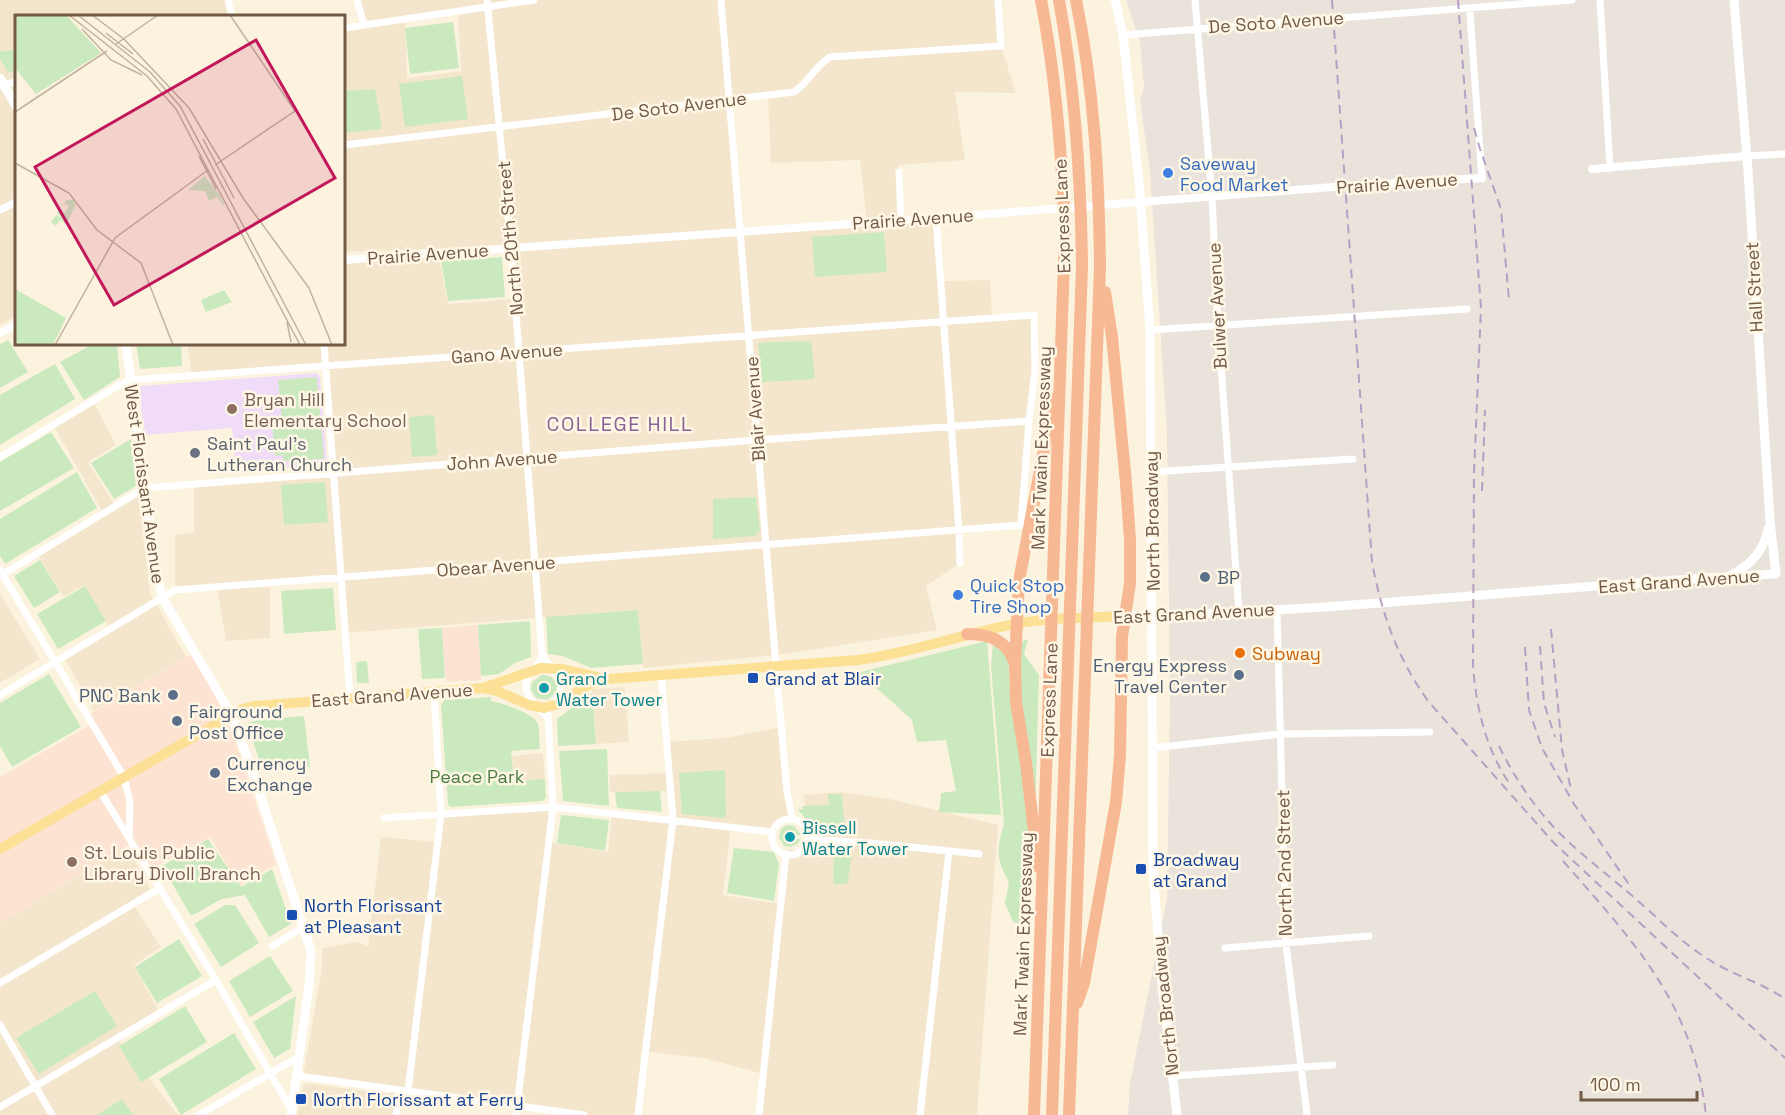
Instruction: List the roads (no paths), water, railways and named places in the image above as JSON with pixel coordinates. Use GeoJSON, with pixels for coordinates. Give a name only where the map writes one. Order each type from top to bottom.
{"type":"FeatureCollection","features":[{"type":"Feature","properties":{"kind":"highway","name":"Mark Twain Expressway"},"geometry":{"type":"LineString","coordinates":[[1035,1115],[1065,233],[1056,97],[1041,0]]}},
{"type":"Feature","properties":{"kind":"highway","name":"Express Lane"},"geometry":{"type":"LineString","coordinates":[[1052,1115],[1081,323],[1082,232],[1076,114],[1059,0]]}},
{"type":"Feature","properties":{"kind":"highway"},"geometry":{"type":"LineString","coordinates":[[1070,1115],[1100,267],[1098,181],[1090,83],[1076,0]]}},
{"type":"Feature","properties":{"kind":"highway"},"geometry":{"type":"LineString","coordinates":[[1073,1012],[1084,983],[1116,802],[1120,755],[1122,637],[1130,584],[1130,531],[1112,337],[1100,267]]}},
{"type":"Feature","properties":{"kind":"highway"},"geometry":{"type":"LineString","coordinates":[[1042,902],[1026,764],[1016,702],[1016,624],[1022,562],[1049,423],[1061,379]]}},
{"type":"Feature","properties":{"kind":"highway"},"geometry":{"type":"LineString","coordinates":[[967,634],[988,636],[998,640],[1006,646],[1015,662]]}},
{"type":"Feature","properties":{"kind":"main road","name":"North Broadway"},"geometry":{"type":"LineString","coordinates":[[1115,0],[1124,35],[1141,201],[1150,330],[1155,916],[1177,1115]]}},
{"type":"Feature","properties":{"kind":"main road","name":"Hall Street"},"geometry":{"type":"LineString","coordinates":[[1734,0],[1747,156],[1770,521],[1780,574]]}},
{"type":"Feature","properties":{"kind":"main road"},"geometry":{"type":"LineString","coordinates":[[1,82],[15,104]]}},
{"type":"Feature","properties":{"kind":"main road","name":"West Florissant Avenue"},"geometry":{"type":"LineString","coordinates":[[126,345],[157,575],[162,597],[231,714],[311,951],[301,1055],[291,1113]]}},
{"type":"Feature","properties":{"kind":"main road"},"geometry":{"type":"LineString","coordinates":[[1728,577],[1746,566],[1759,553],[1767,536],[1770,521]]}},
{"type":"Feature","properties":{"kind":"main road","name":"East Grand Avenue"},"geometry":{"type":"LineString","coordinates":[[483,688],[497,691],[537,707],[552,707],[588,685],[608,679],[874,658],[967,634],[1042,620],[1380,603],[1780,574]]}},
{"type":"Feature","properties":{"kind":"main road","name":"East Grand Avenue"},"geometry":{"type":"LineString","coordinates":[[0,849],[242,709],[254,706],[483,688],[535,669],[551,667],[608,679]]}},
{"type":"Feature","properties":{"kind":"street"},"geometry":{"type":"LineString","coordinates":[[228,0],[232,15]]}},
{"type":"Feature","properties":{"kind":"street"},"geometry":{"type":"LineString","coordinates":[[357,0],[364,25]]}},
{"type":"Feature","properties":{"kind":"street"},"geometry":{"type":"LineString","coordinates":[[345,28],[488,4],[534,0]]}},
{"type":"Feature","properties":{"kind":"street","name":"Blair Avenue"},"geometry":{"type":"LineString","coordinates":[[721,0],[787,792],[792,817],[805,827],[808,839]]}},
{"type":"Feature","properties":{"kind":"street","name":"De Soto Avenue"},"geometry":{"type":"LineString","coordinates":[[345,146],[794,92],[801,88],[830,57],[1001,46],[998,0]]}},
{"type":"Feature","properties":{"kind":"street","name":"Bulwer Avenue"},"geometry":{"type":"LineString","coordinates":[[1195,0],[1212,197],[1218,325],[1239,611]]}},
{"type":"Feature","properties":{"kind":"street","name":"De Soto Avenue"},"geometry":{"type":"LineString","coordinates":[[1124,35],[1572,0]]}},
{"type":"Feature","properties":{"kind":"street"},"geometry":{"type":"LineString","coordinates":[[1600,0],[1610,168]]}},
{"type":"Feature","properties":{"kind":"street","name":"North 20th Street"},"geometry":{"type":"LineString","coordinates":[[488,4],[511,248],[542,655]]}},
{"type":"Feature","properties":{"kind":"street"},"geometry":{"type":"LineString","coordinates":[[1472,8],[1470,14],[1482,178]]}},
{"type":"Feature","properties":{"kind":"street"},"geometry":{"type":"LineString","coordinates":[[1592,169],[1785,154]]}},
{"type":"Feature","properties":{"kind":"street"},"geometry":{"type":"LineString","coordinates":[[899,172],[901,220]]}},
{"type":"Feature","properties":{"kind":"street","name":"Prairie Avenue"},"geometry":{"type":"LineString","coordinates":[[345,260],[1482,178]]}},
{"type":"Feature","properties":{"kind":"street"},"geometry":{"type":"LineString","coordinates":[[0,210],[15,202]]}},
{"type":"Feature","properties":{"kind":"street"},"geometry":{"type":"LineString","coordinates":[[936,218],[960,563]]}},
{"type":"Feature","properties":{"kind":"street"},"geometry":{"type":"LineString","coordinates":[[1150,330],[1467,309]]}},
{"type":"Feature","properties":{"kind":"street","name":"Gano Avenue"},"geometry":{"type":"LineString","coordinates":[[0,457],[130,380],[1034,315],[1035,371],[1029,421]]}},
{"type":"Feature","properties":{"kind":"street"},"geometry":{"type":"LineString","coordinates":[[0,333],[15,326]]}},
{"type":"Feature","properties":{"kind":"street"},"geometry":{"type":"LineString","coordinates":[[324,345],[350,698]]}},
{"type":"Feature","properties":{"kind":"street","name":"John Avenue"},"geometry":{"type":"LineString","coordinates":[[1,574],[145,488],[1029,421]]}},
{"type":"Feature","properties":{"kind":"street","name":"Obear Avenue"},"geometry":{"type":"LineString","coordinates":[[0,695],[175,590],[1021,525],[1029,421]]}},
{"type":"Feature","properties":{"kind":"street"},"geometry":{"type":"LineString","coordinates":[[1151,472],[1353,459]]}},
{"type":"Feature","properties":{"kind":"street"},"geometry":{"type":"LineString","coordinates":[[1,574],[124,777],[130,801],[129,837]]}},
{"type":"Feature","properties":{"kind":"street","name":"North 2nd Street"},"geometry":{"type":"LineString","coordinates":[[1277,609],[1286,944],[1307,1115]]}},
{"type":"Feature","properties":{"kind":"street"},"geometry":{"type":"LineString","coordinates":[[517,1111],[553,807],[546,717],[561,687],[558,676],[542,655],[525,684],[527,694],[546,717]]}},
{"type":"Feature","properties":{"kind":"street"},"geometry":{"type":"LineString","coordinates":[[638,1115],[673,819],[661,674]]}},
{"type":"Feature","properties":{"kind":"street"},"geometry":{"type":"LineString","coordinates":[[408,1092],[441,814],[434,692]]}},
{"type":"Feature","properties":{"kind":"street"},"geometry":{"type":"LineString","coordinates":[[1152,748],[1280,734],[1430,732]]}},
{"type":"Feature","properties":{"kind":"street"},"geometry":{"type":"LineString","coordinates":[[100,791],[216,980],[271,1073],[291,1113]]}},
{"type":"Feature","properties":{"kind":"street"},"geometry":{"type":"LineString","coordinates":[[384,818],[553,807],[772,832]]}},
{"type":"Feature","properties":{"kind":"street"},"geometry":{"type":"LineString","coordinates":[[792,817],[779,822],[772,832],[775,846],[786,854],[801,851],[808,839],[979,854]]}},
{"type":"Feature","properties":{"kind":"street"},"geometry":{"type":"LineString","coordinates":[[920,1115],[949,850]]}},
{"type":"Feature","properties":{"kind":"street"},"geometry":{"type":"LineString","coordinates":[[759,1115],[786,854]]}},
{"type":"Feature","properties":{"kind":"street"},"geometry":{"type":"LineString","coordinates":[[0,983],[160,888]]}},
{"type":"Feature","properties":{"kind":"street"},"geometry":{"type":"LineString","coordinates":[[272,946],[304,927]]}},
{"type":"Feature","properties":{"kind":"street"},"geometry":{"type":"LineString","coordinates":[[1225,948],[1369,936]]}},
{"type":"Feature","properties":{"kind":"street"},"geometry":{"type":"LineString","coordinates":[[0,1107],[216,980]]}},
{"type":"Feature","properties":{"kind":"street"},"geometry":{"type":"LineString","coordinates":[[0,1025],[52,1115]]}},
{"type":"Feature","properties":{"kind":"street"},"geometry":{"type":"LineString","coordinates":[[199,1115],[301,1055]]}},
{"type":"Feature","properties":{"kind":"street"},"geometry":{"type":"LineString","coordinates":[[1172,1076],[1333,1065]]}},
{"type":"Feature","properties":{"kind":"street"},"geometry":{"type":"LineString","coordinates":[[298,1076],[517,1111],[584,1115]]}},
{"type":"Feature","properties":{"kind":"street"},"geometry":{"type":"LineString","coordinates":[[396,1115],[399,1091]]}},
{"type":"Feature","properties":{"kind":"railway"},"geometry":{"type":"LineString","coordinates":[[1332,0],[1372,562],[1386,618],[1399,652],[1428,701],[1554,843],[1785,1058]]}},
{"type":"Feature","properties":{"kind":"railway"},"geometry":{"type":"LineString","coordinates":[[1458,0],[1481,308],[1474,473],[1473,665],[1484,728],[1495,758],[1511,786]]}},
{"type":"Feature","properties":{"kind":"railway"},"geometry":{"type":"LineString","coordinates":[[1474,128],[1501,209],[1509,300]]}},
{"type":"Feature","properties":{"kind":"railway"},"geometry":{"type":"LineString","coordinates":[[1482,491],[1485,410]]}},
{"type":"Feature","properties":{"kind":"railway"},"geometry":{"type":"LineString","coordinates":[[1551,629],[1562,750],[1571,789]]}},
{"type":"Feature","properties":{"kind":"railway"},"geometry":{"type":"LineString","coordinates":[[1540,646],[1544,703],[1555,737]]}},
{"type":"Feature","properties":{"kind":"railway"},"geometry":{"type":"LineString","coordinates":[[1525,647],[1529,710],[1542,748],[1574,804],[1630,886]]}},
{"type":"Feature","properties":{"kind":"railway"},"geometry":{"type":"LineString","coordinates":[[1499,746],[1515,776],[1535,804],[1559,833],[1581,853],[1698,953],[1785,999]]}},
{"type":"Feature","properties":{"kind":"railway"},"geometry":{"type":"LineString","coordinates":[[1563,861],[1636,947],[1674,1007],[1688,1039],[1699,1075],[1706,1115]]}},
{"type":"Feature","properties":{"kind":"place","name":"Saveway Food Market"},"geometry":{"type":"Point","coordinates":[1168,173]}},
{"type":"Feature","properties":{"kind":"place","name":"Bryan Hill Elementary School"},"geometry":{"type":"Point","coordinates":[232,409]}},
{"type":"Feature","properties":{"kind":"place","name":"Saint Paul's Lutheran Church"},"geometry":{"type":"Point","coordinates":[195,453]}},
{"type":"Feature","properties":{"kind":"place","name":"BP"},"geometry":{"type":"Point","coordinates":[1205,577]}},
{"type":"Feature","properties":{"kind":"place","name":"Quick Stop Tire Shop"},"geometry":{"type":"Point","coordinates":[958,595]}},
{"type":"Feature","properties":{"kind":"place","name":"Subway"},"geometry":{"type":"Point","coordinates":[1240,653]}},
{"type":"Feature","properties":{"kind":"place","name":"Energy Express Travel Center"},"geometry":{"type":"Point","coordinates":[1239,675]}},
{"type":"Feature","properties":{"kind":"place","name":"Grand at Blair"},"geometry":{"type":"Point","coordinates":[753,678]}},
{"type":"Feature","properties":{"kind":"place","name":"Grand Water Tower"},"geometry":{"type":"Point","coordinates":[544,688]}},
{"type":"Feature","properties":{"kind":"place","name":"PNC Bank"},"geometry":{"type":"Point","coordinates":[173,695]}},
{"type":"Feature","properties":{"kind":"place","name":"Fairground Post Office"},"geometry":{"type":"Point","coordinates":[177,721]}},
{"type":"Feature","properties":{"kind":"place","name":"Currency Exchange"},"geometry":{"type":"Point","coordinates":[215,773]}},
{"type":"Feature","properties":{"kind":"place","name":"Bissell Water Tower"},"geometry":{"type":"Point","coordinates":[790,837]}},
{"type":"Feature","properties":{"kind":"place","name":"St. Louis Public Library Divoll Branch"},"geometry":{"type":"Point","coordinates":[72,862]}},
{"type":"Feature","properties":{"kind":"place","name":"Broadway at Grand"},"geometry":{"type":"Point","coordinates":[1141,869]}},
{"type":"Feature","properties":{"kind":"place","name":"North Florissant at Pleasant"},"geometry":{"type":"Point","coordinates":[292,915]}},
{"type":"Feature","properties":{"kind":"place","name":"North Florissant at Ferry"},"geometry":{"type":"Point","coordinates":[301,1099]}},
{"type":"Feature","properties":{"kind":"district","name":"COLLEGE HILL"},"geometry":{"type":"Point","coordinates":[620,424]}},
{"type":"Feature","properties":{"kind":"park label","name":"Peace Park"},"geometry":{"type":"Point","coordinates":[477,776]}}]}
